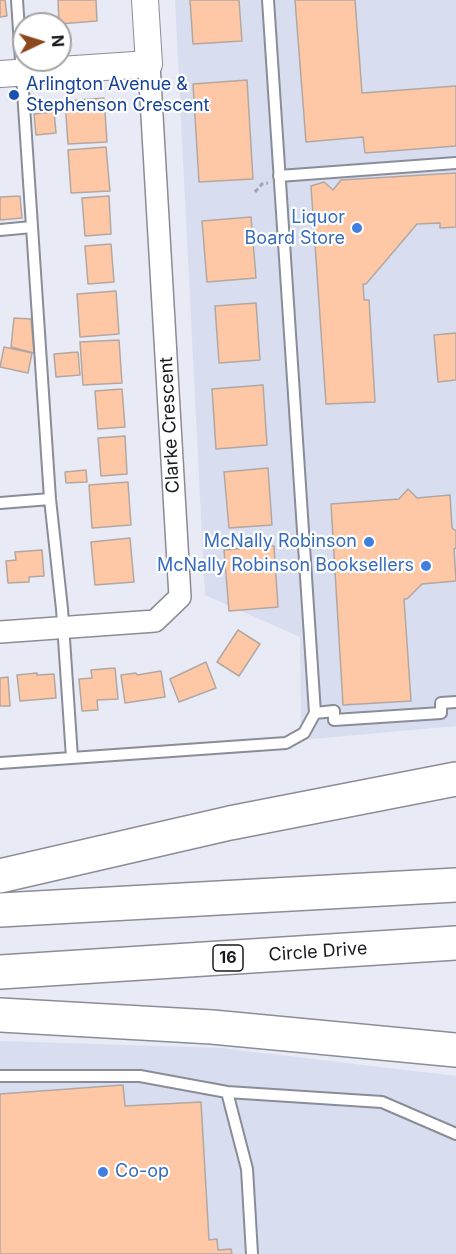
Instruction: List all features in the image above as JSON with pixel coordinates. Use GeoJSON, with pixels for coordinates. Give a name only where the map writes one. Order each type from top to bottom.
{"type":"FeatureCollection","features":[{"type":"Feature","properties":{"kind":"highway"},"geometry":{"type":"LineString","coordinates":[[0,876],[230,823],[456,779]]}},
{"type":"Feature","properties":{"kind":"highway"},"geometry":{"type":"LineString","coordinates":[[0,910],[456,885]]}},
{"type":"Feature","properties":{"kind":"highway","name":"Circle Drive"},"geometry":{"type":"LineString","coordinates":[[0,972],[456,943]]}},
{"type":"Feature","properties":{"kind":"highway"},"geometry":{"type":"LineString","coordinates":[[0,1015],[212,1027],[456,1050]]}},
{"type":"Feature","properties":{"kind":"street"},"geometry":{"type":"LineString","coordinates":[[12,73],[149,64],[145,0]]}},
{"type":"Feature","properties":{"kind":"street","name":"Clarke Crescent"},"geometry":{"type":"LineString","coordinates":[[0,632],[155,621],[180,597],[149,64]]}},
{"type":"Feature","properties":{"kind":"lane"},"geometry":{"type":"LineString","coordinates":[[17,0],[12,73],[32,227],[50,499],[63,627],[72,758]]}},
{"type":"Feature","properties":{"kind":"lane"},"geometry":{"type":"LineString","coordinates":[[0,764],[286,743],[304,733],[315,713],[268,0]]}},
{"type":"Feature","properties":{"kind":"lane"},"geometry":{"type":"LineString","coordinates":[[279,176],[456,163]]}},
{"type":"Feature","properties":{"kind":"lane"},"geometry":{"type":"LineString","coordinates":[[0,230],[32,227]]}},
{"type":"Feature","properties":{"kind":"lane"},"geometry":{"type":"LineString","coordinates":[[0,502],[50,499]]}},
{"type":"Feature","properties":{"kind":"lane"},"geometry":{"type":"LineString","coordinates":[[315,713],[333,711],[334,720],[441,713],[441,703],[456,702]]}},
{"type":"Feature","properties":{"kind":"lane"},"geometry":{"type":"LineString","coordinates":[[0,1076],[140,1076],[227,1092],[382,1102],[456,1134]]}},
{"type":"Feature","properties":{"kind":"lane"},"geometry":{"type":"LineString","coordinates":[[227,1092],[247,1169],[252,1254]]}},
{"type":"Feature","properties":{"kind":"shaded area"},"geometry":{"type":"Polygon","coordinates":[[[175,0],[456,0],[456,726],[301,740],[300,637],[205,595],[175,0]]]}},
{"type":"Feature","properties":{"kind":"shaded area"},"geometry":{"type":"Polygon","coordinates":[[[0,1041],[221,1048],[456,1076],[456,1254],[0,1254],[0,1041]]]}},
{"type":"Feature","properties":{"kind":"building"},"geometry":{"type":"Polygon","coordinates":[[[0,0],[5,0],[7,16],[0,17],[0,0]]]}},
{"type":"Feature","properties":{"kind":"building"},"geometry":{"type":"Polygon","coordinates":[[[58,0],[96,0],[97,21],[72,23],[72,12],[58,12],[58,0]]]}},
{"type":"Feature","properties":{"kind":"building"},"geometry":{"type":"Polygon","coordinates":[[[190,0],[239,0],[242,41],[193,44],[190,0]]]}},
{"type":"Feature","properties":{"kind":"building"},"geometry":{"type":"Polygon","coordinates":[[[295,0],[355,0],[362,93],[456,86],[456,146],[365,153],[363,137],[306,142],[295,0]]]}},
{"type":"Feature","properties":{"kind":"building"},"geometry":{"type":"Polygon","coordinates":[[[247,80],[253,179],[199,182],[193,84],[247,80]]]}},
{"type":"Feature","properties":{"kind":"building"},"geometry":{"type":"Polygon","coordinates":[[[104,98],[107,142],[68,144],[65,101],[104,98]]]}},
{"type":"Feature","properties":{"kind":"building"},"geometry":{"type":"Polygon","coordinates":[[[54,112],[56,133],[36,135],[34,114],[54,112]]]}},
{"type":"Feature","properties":{"kind":"building"},"geometry":{"type":"Polygon","coordinates":[[[106,147],[110,191],[71,193],[68,150],[106,147]]]}},
{"type":"Feature","properties":{"kind":"building"},"geometry":{"type":"Polygon","coordinates":[[[456,173],[456,227],[440,228],[440,223],[417,224],[366,284],[363,284],[364,300],[369,300],[375,402],[326,404],[311,186],[324,182],[333,190],[341,180],[456,173]]]}},
{"type":"Feature","properties":{"kind":"building"},"geometry":{"type":"Polygon","coordinates":[[[20,196],[22,218],[0,220],[0,197],[20,196]]]}},
{"type":"Feature","properties":{"kind":"building"},"geometry":{"type":"Polygon","coordinates":[[[109,196],[111,234],[85,236],[82,198],[109,196]]]}},
{"type":"Feature","properties":{"kind":"building"},"geometry":{"type":"Polygon","coordinates":[[[251,217],[256,278],[207,282],[202,221],[251,217]]]}},
{"type":"Feature","properties":{"kind":"building"},"geometry":{"type":"Polygon","coordinates":[[[111,244],[114,282],[88,284],[85,246],[111,244]]]}},
{"type":"Feature","properties":{"kind":"building"},"geometry":{"type":"Polygon","coordinates":[[[116,291],[119,334],[80,337],[77,294],[116,291]]]}},
{"type":"Feature","properties":{"kind":"building"},"geometry":{"type":"Polygon","coordinates":[[[256,303],[260,360],[219,363],[215,306],[256,303]]]}},
{"type":"Feature","properties":{"kind":"building"},"geometry":{"type":"Polygon","coordinates":[[[14,318],[31,319],[34,353],[11,347],[14,318]]]}},
{"type":"Feature","properties":{"kind":"building"},"geometry":{"type":"Polygon","coordinates":[[[456,333],[456,380],[438,382],[434,335],[456,333]]]}},
{"type":"Feature","properties":{"kind":"building"},"geometry":{"type":"Polygon","coordinates":[[[119,340],[122,383],[83,385],[80,342],[119,340]]]}},
{"type":"Feature","properties":{"kind":"building"},"geometry":{"type":"Polygon","coordinates":[[[4,347],[32,353],[28,373],[0,367],[4,347]]]}},
{"type":"Feature","properties":{"kind":"building"},"geometry":{"type":"Polygon","coordinates":[[[78,352],[80,375],[56,377],[54,354],[78,352]]]}},
{"type":"Feature","properties":{"kind":"building"},"geometry":{"type":"Polygon","coordinates":[[[263,385],[267,445],[216,449],[212,389],[263,385]]]}},
{"type":"Feature","properties":{"kind":"building"},"geometry":{"type":"Polygon","coordinates":[[[122,389],[125,427],[98,429],[95,391],[122,389]]]}},
{"type":"Feature","properties":{"kind":"building"},"geometry":{"type":"Polygon","coordinates":[[[125,436],[127,474],[101,476],[98,438],[125,436]]]}},
{"type":"Feature","properties":{"kind":"building"},"geometry":{"type":"Polygon","coordinates":[[[268,468],[272,525],[229,528],[224,472],[268,468]]]}},
{"type":"Feature","properties":{"kind":"building"},"geometry":{"type":"Polygon","coordinates":[[[86,470],[87,482],[66,483],[65,472],[86,470]]]}},
{"type":"Feature","properties":{"kind":"building"},"geometry":{"type":"Polygon","coordinates":[[[128,482],[131,525],[92,528],[89,485],[128,482]]]}},
{"type":"Feature","properties":{"kind":"building"},"geometry":{"type":"Polygon","coordinates":[[[408,489],[417,498],[450,495],[452,528],[456,531],[456,548],[454,549],[456,581],[422,584],[407,599],[404,599],[411,701],[343,705],[331,504],[399,499],[408,489]]]}},
{"type":"Feature","properties":{"kind":"building"},"geometry":{"type":"Polygon","coordinates":[[[130,538],[134,582],[95,585],[91,542],[130,538]]]}},
{"type":"Feature","properties":{"kind":"building"},"geometry":{"type":"Polygon","coordinates":[[[274,546],[278,607],[229,611],[224,550],[274,546]]]}},
{"type":"Feature","properties":{"kind":"building"},"geometry":{"type":"Polygon","coordinates":[[[42,550],[44,576],[29,577],[29,582],[8,583],[6,561],[16,560],[15,552],[42,550]]]}},
{"type":"Feature","properties":{"kind":"building"},"geometry":{"type":"Polygon","coordinates":[[[238,630],[260,644],[239,676],[217,662],[238,630]]]}},
{"type":"Feature","properties":{"kind":"building"},"geometry":{"type":"Polygon","coordinates":[[[206,662],[216,688],[179,702],[170,679],[206,662]]]}},
{"type":"Feature","properties":{"kind":"building"},"geometry":{"type":"Polygon","coordinates":[[[115,668],[118,699],[97,700],[98,710],[82,711],[79,679],[92,678],[91,670],[115,668]]]}},
{"type":"Feature","properties":{"kind":"building"},"geometry":{"type":"Polygon","coordinates":[[[161,671],[165,697],[125,703],[121,675],[161,671]]]}},
{"type":"Feature","properties":{"kind":"building"},"geometry":{"type":"Polygon","coordinates":[[[37,673],[37,675],[54,674],[56,698],[20,701],[17,675],[37,673]]]}},
{"type":"Feature","properties":{"kind":"building"},"geometry":{"type":"Polygon","coordinates":[[[8,677],[10,706],[0,706],[0,678],[8,677]]]}},
{"type":"Feature","properties":{"kind":"building","name":"Co-op"},"geometry":{"type":"Polygon","coordinates":[[[123,1085],[125,1106],[201,1102],[209,1240],[217,1239],[218,1250],[231,1249],[232,1254],[0,1254],[0,1094],[123,1085]]]}},
{"type":"Feature","properties":{"kind":"place","name":"Arlington Avenue & Stephenson Crescent"},"geometry":{"type":"Point","coordinates":[14,95]}},
{"type":"Feature","properties":{"kind":"place","name":"Liquor Board Store"},"geometry":{"type":"Point","coordinates":[357,228]}},
{"type":"Feature","properties":{"kind":"place","name":"McNally Robinson"},"geometry":{"type":"Point","coordinates":[369,542]}},
{"type":"Feature","properties":{"kind":"place","name":"McNally Robinson Booksellers"},"geometry":{"type":"Point","coordinates":[426,566]}},
{"type":"Feature","properties":{"kind":"place","name":"Co-op"},"geometry":{"type":"Point","coordinates":[103,1172]}}]}
